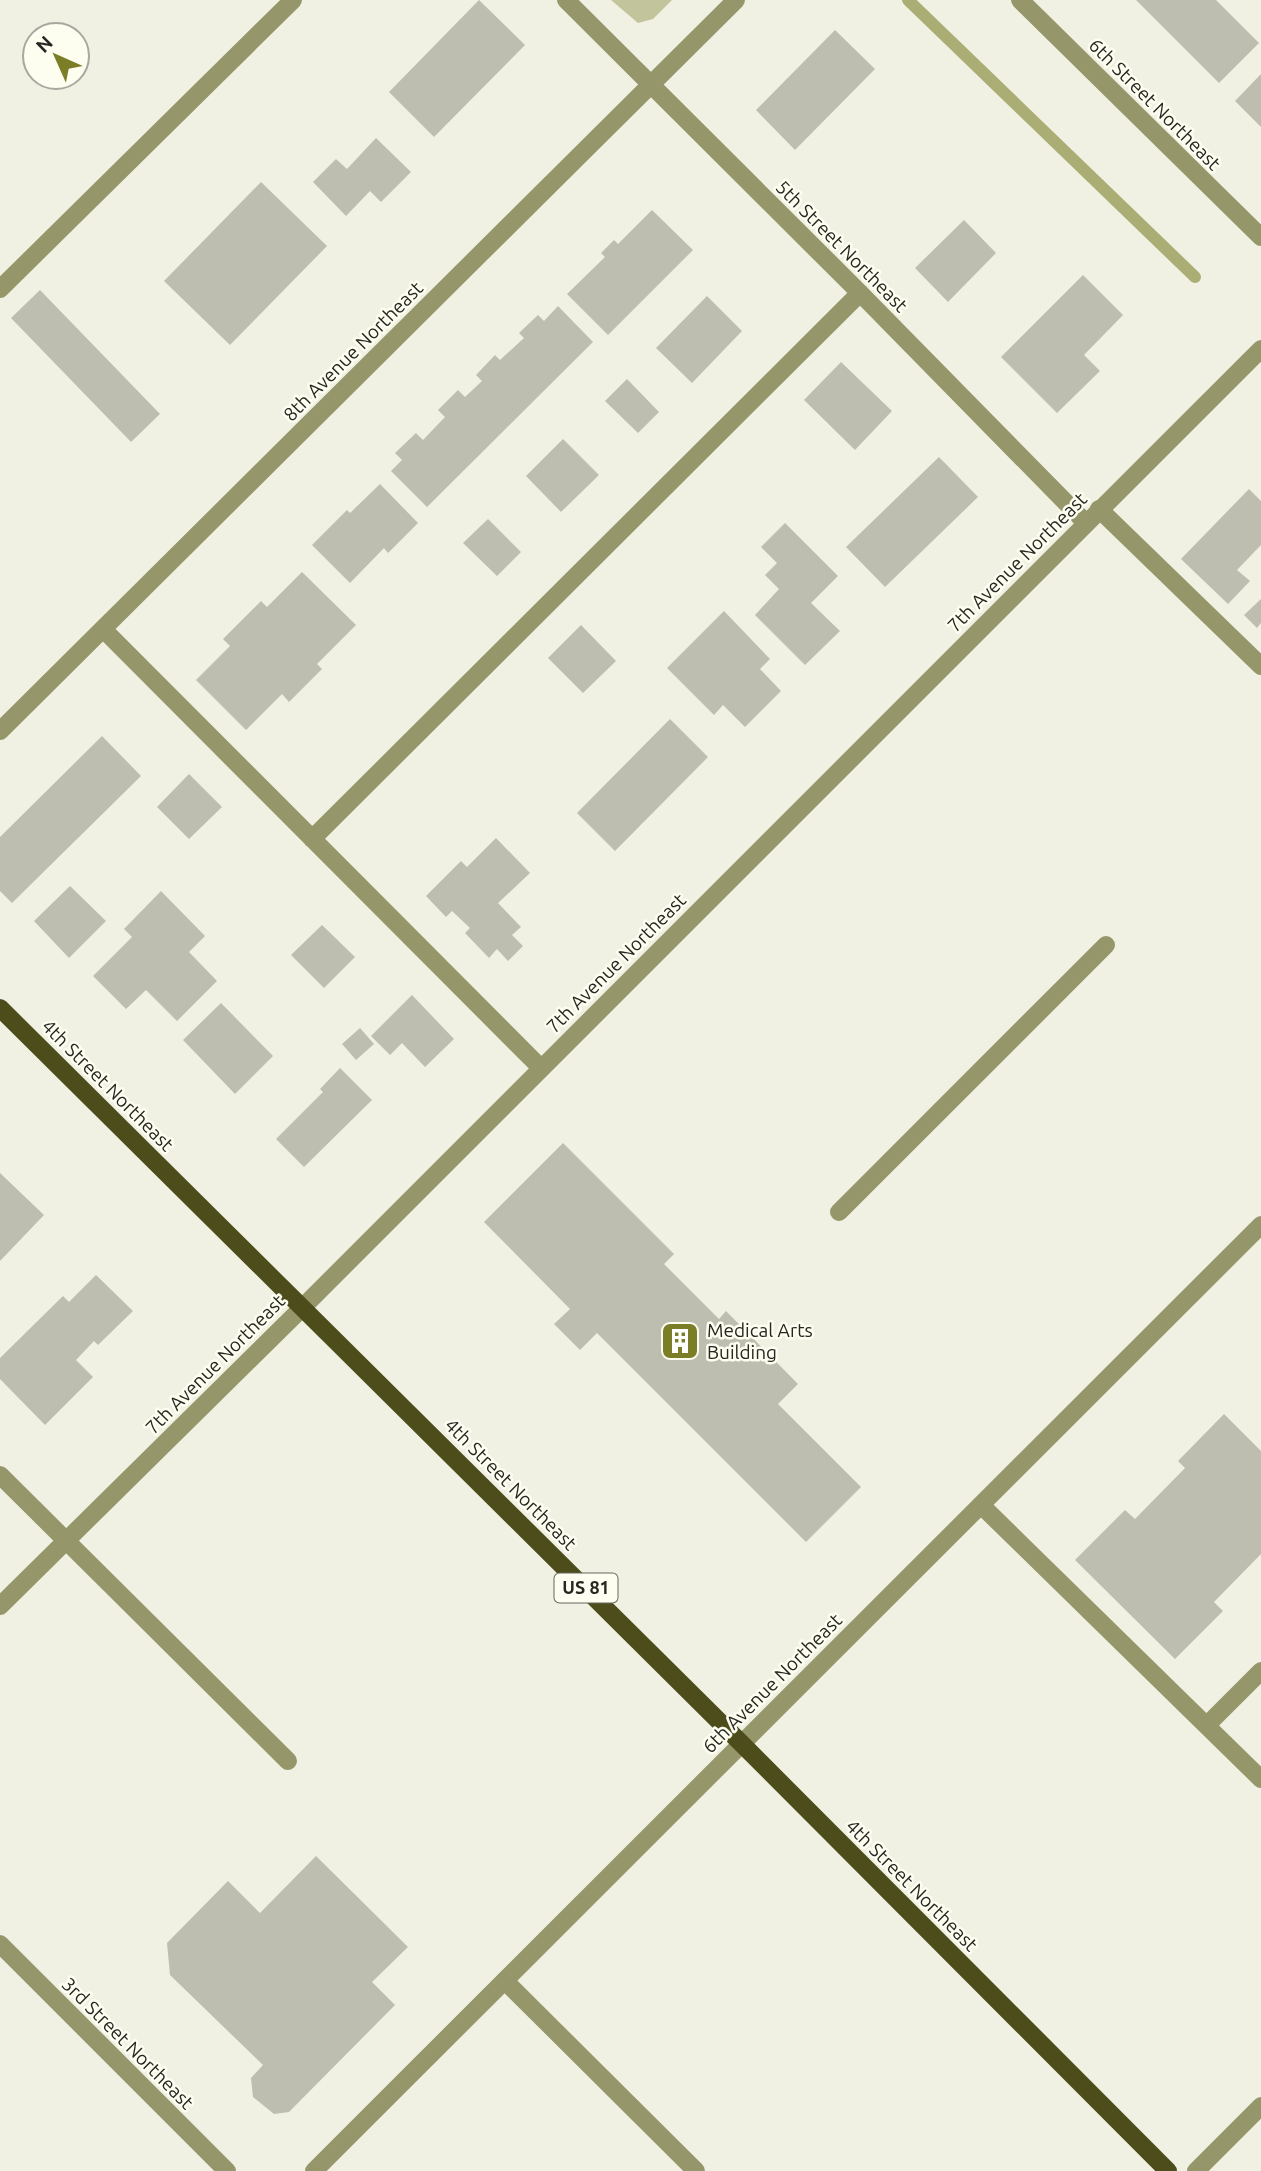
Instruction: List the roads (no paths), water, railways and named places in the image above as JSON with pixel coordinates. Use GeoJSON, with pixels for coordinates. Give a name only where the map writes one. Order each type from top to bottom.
{"type":"FeatureCollection","features":[{"type":"Feature","properties":{"kind":"main road","name":"4th Street Northeast"},"geometry":{"type":"LineString","coordinates":[[0,1008],[1168,2171]]}},
{"type":"Feature","properties":{"kind":"street"},"geometry":{"type":"LineString","coordinates":[[0,289],[293,0]]}},
{"type":"Feature","properties":{"kind":"street","name":"5th Street Northeast"},"geometry":{"type":"LineString","coordinates":[[566,0],[1086,523]]}},
{"type":"Feature","properties":{"kind":"street","name":"8th Avenue Northeast"},"geometry":{"type":"LineString","coordinates":[[0,731],[736,0]]}},
{"type":"Feature","properties":{"kind":"street","name":"6th Street Northeast"},"geometry":{"type":"LineString","coordinates":[[1020,0],[1261,237]]}},
{"type":"Feature","properties":{"kind":"street"},"geometry":{"type":"LineString","coordinates":[[312,839],[860,293]]}},
{"type":"Feature","properties":{"kind":"street","name":"7th Avenue Northeast"},"geometry":{"type":"LineString","coordinates":[[0,1606],[303,1307],[1261,349]]}},
{"type":"Feature","properties":{"kind":"street"},"geometry":{"type":"LineString","coordinates":[[1100,509],[1261,666]]}},
{"type":"Feature","properties":{"kind":"street"},"geometry":{"type":"LineString","coordinates":[[103,629],[541,1069]]}},
{"type":"Feature","properties":{"kind":"street"},"geometry":{"type":"LineString","coordinates":[[839,1212],[1106,945]]}},
{"type":"Feature","properties":{"kind":"street","name":"6th Avenue Northeast"},"geometry":{"type":"LineString","coordinates":[[314,2171],[1261,1225]]}},
{"type":"Feature","properties":{"kind":"street"},"geometry":{"type":"LineString","coordinates":[[0,1475],[288,1761]]}},
{"type":"Feature","properties":{"kind":"street"},"geometry":{"type":"LineString","coordinates":[[981,1505],[1261,1779]]}},
{"type":"Feature","properties":{"kind":"street"},"geometry":{"type":"LineString","coordinates":[[1207,1725],[1261,1671]]}},
{"type":"Feature","properties":{"kind":"street","name":"3rd Street Northeast"},"geometry":{"type":"LineString","coordinates":[[0,1944],[227,2171]]}},
{"type":"Feature","properties":{"kind":"street"},"geometry":{"type":"LineString","coordinates":[[505,1981],[696,2171]]}},
{"type":"Feature","properties":{"kind":"street"},"geometry":{"type":"LineString","coordinates":[[1196,2171],[1261,2106]]}},
{"type":"Feature","properties":{"kind":"waterway"},"geometry":{"type":"LineString","coordinates":[[908,0],[1195,277]]}},
{"type":"Feature","properties":{"kind":"place","name":"Medical Arts Building"},"geometry":{"type":"Point","coordinates":[680,1341]}}]}
